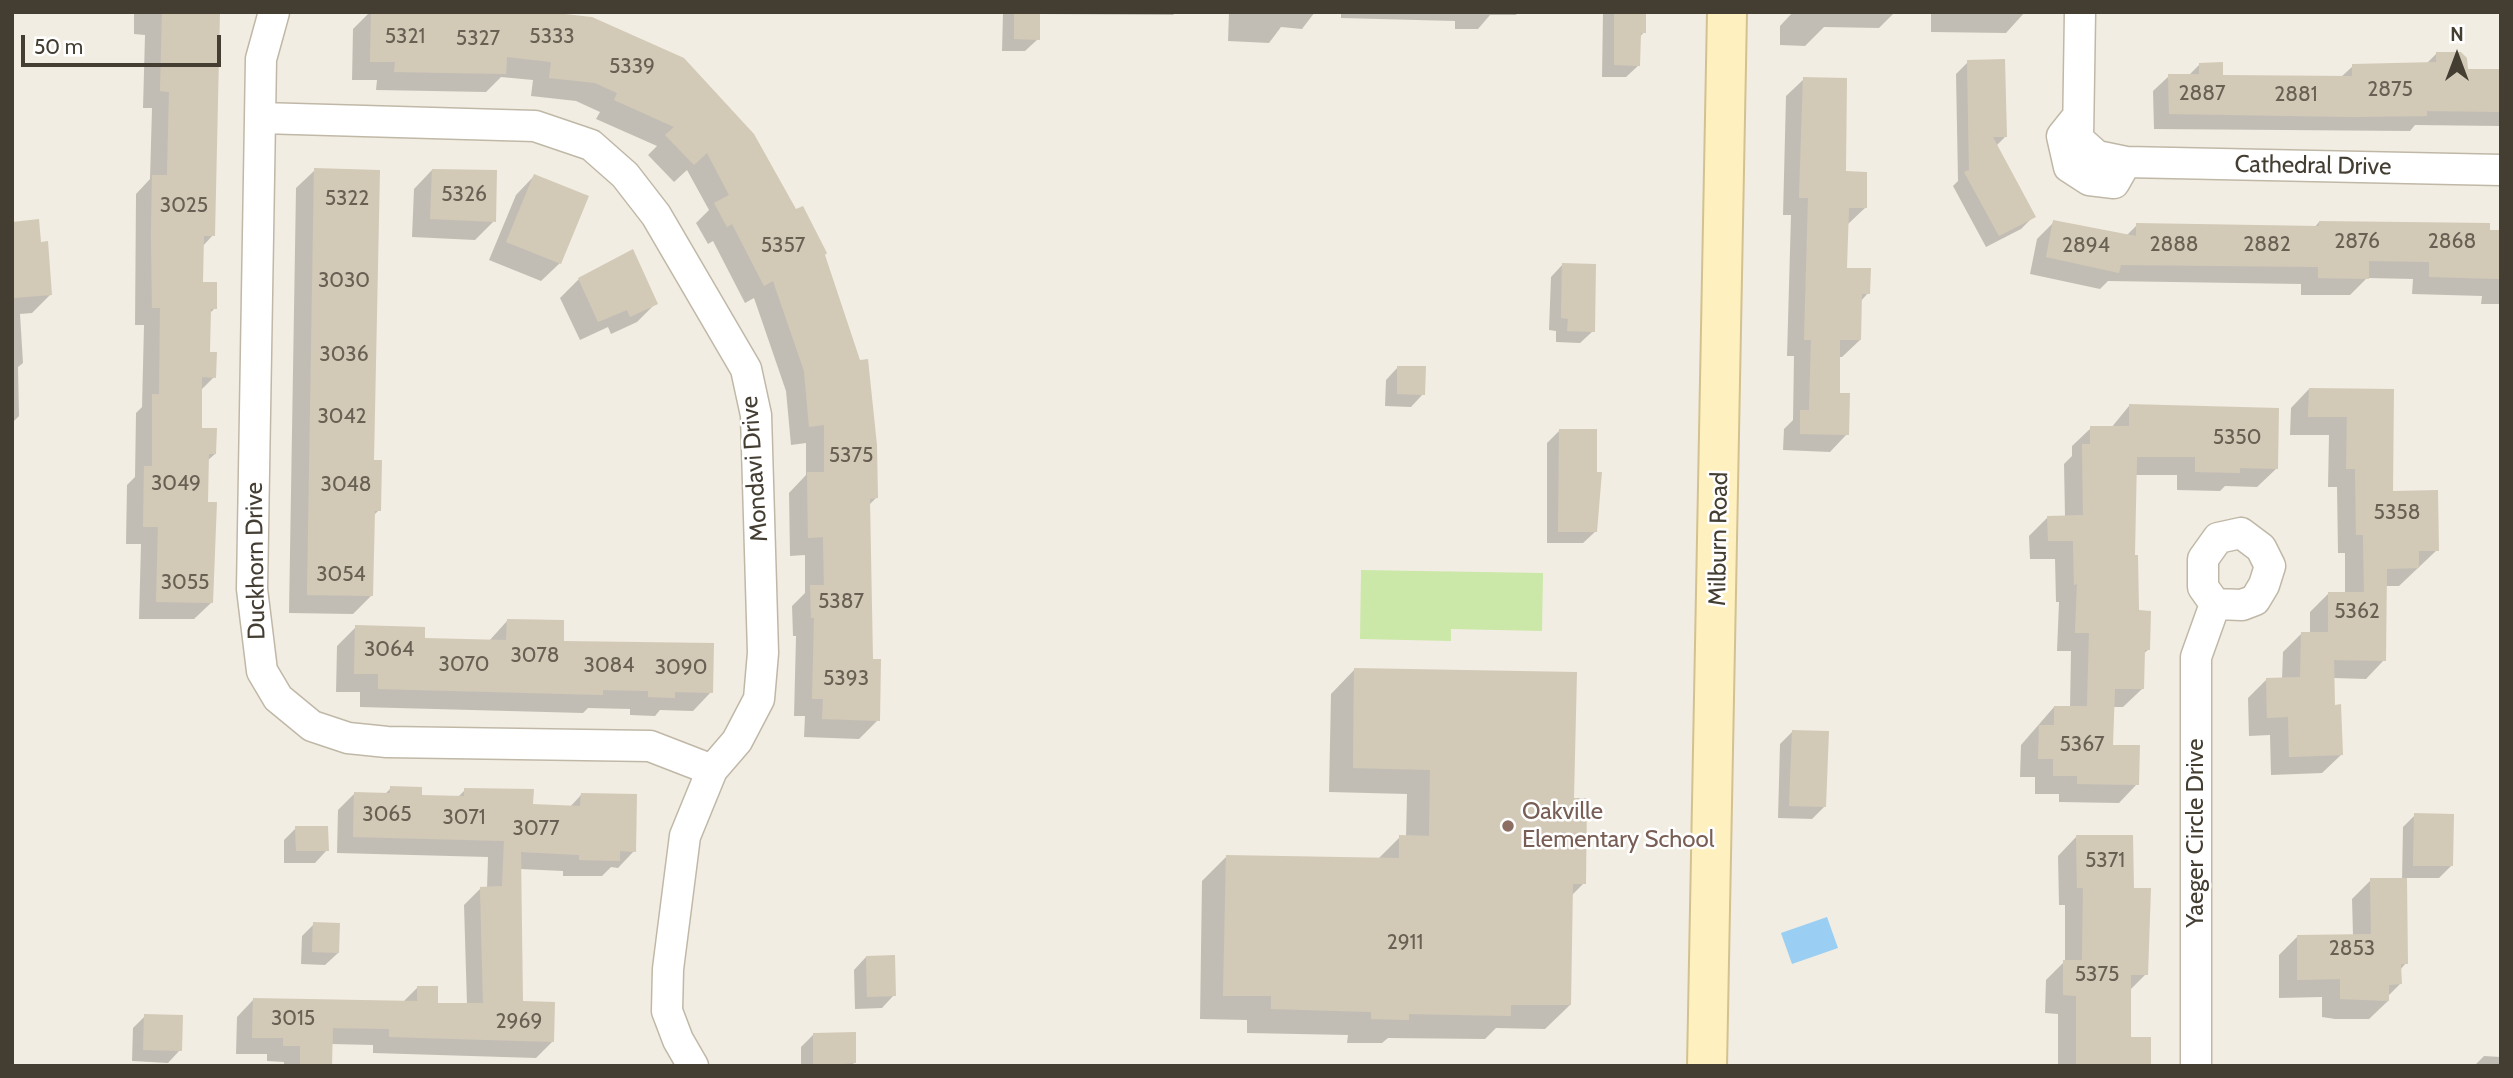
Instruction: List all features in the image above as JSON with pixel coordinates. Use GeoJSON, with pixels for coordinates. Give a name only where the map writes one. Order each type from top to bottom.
{"type":"FeatureCollection","features":[{"type":"Feature","properties":{"kind":"street","name":"Duckhorn Drive"},"geometry":{"type":"LineString","coordinates":[[274,12],[261,59],[252,589],[262,671],[278,698],[312,726],[348,738],[387,742],[650,746],[712,770]]}},
{"type":"Feature","properties":{"kind":"street","name":"Milburn Road"},"geometry":{"type":"LineString","coordinates":[[1707,1066],[1716,708],[1727,12]]}},
{"type":"Feature","properties":{"kind":"street","name":"Cathedral Drive"},"geometry":{"type":"LineString","coordinates":[[2080,12],[2078,139],[2097,156],[2126,162],[2501,170]]}},
{"type":"Feature","properties":{"kind":"street","name":"Mondavi Drive"},"geometry":{"type":"LineString","coordinates":[[261,118],[535,126],[592,145],[625,175],[656,215],[746,369],[756,415],[763,653],[759,699],[737,741],[712,770],[685,836],[668,969],[667,1011],[678,1040],[693,1066]]}},
{"type":"Feature","properties":{"kind":"street","name":"Yaeger Circle Drive"},"geometry":{"type":"LineString","coordinates":[[2196,1066],[2196,657],[2215,604]]}},
{"type":"Feature","properties":{"kind":"green space"},"geometry":{"type":"Polygon","coordinates":[[[1361,570],[1543,573],[1542,631],[1451,629],[1451,641],[1360,639],[1361,570]]]}},
{"type":"Feature","properties":{"kind":"water"},"geometry":{"type":"Polygon","coordinates":[[[1827,917],[1838,948],[1792,964],[1781,933],[1827,917]]]}},
{"type":"Feature","properties":{"kind":"building"},"geometry":{"type":"Polygon","coordinates":[[[162,12],[220,12],[215,236],[204,236],[203,282],[217,282],[217,309],[211,309],[210,352],[217,352],[216,378],[202,377],[202,428],[217,428],[216,454],[209,454],[208,502],[217,502],[213,603],[156,602],[158,527],[143,527],[144,466],[152,466],[152,394],[159,394],[160,308],[152,308],[151,235],[152,175],[167,175],[169,92],[160,91],[162,12]]]}},
{"type":"Feature","properties":{"kind":"building"},"geometry":{"type":"Polygon","coordinates":[[[371,12],[547,12],[592,17],[684,58],[754,134],[796,209],[803,206],[827,253],[825,255],[860,360],[868,359],[877,445],[878,498],[870,499],[873,659],[881,659],[880,721],[822,719],[823,699],[812,699],[814,618],[811,618],[810,585],[824,585],[823,537],[808,538],[807,472],[824,472],[824,425],[809,427],[804,371],[773,281],[764,286],[732,224],[727,227],[714,203],[729,195],[707,153],[694,165],[665,135],[674,127],[614,100],[617,93],[595,83],[549,78],[551,62],[507,57],[506,74],[394,72],[395,62],[370,62],[371,12]]]}},
{"type":"Feature","properties":{"kind":"building"},"geometry":{"type":"Polygon","coordinates":[[[1014,12],[1040,12],[1040,40],[1014,39],[1014,12]]]}},
{"type":"Feature","properties":{"kind":"building"},"geometry":{"type":"Polygon","coordinates":[[[1614,12],[1646,12],[1646,33],[1641,33],[1640,66],[1614,65],[1614,12]]]}},
{"type":"Feature","properties":{"kind":"building"},"geometry":{"type":"Polygon","coordinates":[[[2436,52],[2461,52],[2467,58],[2468,69],[2501,69],[2501,112],[2427,111],[2427,116],[2353,117],[2169,114],[2168,74],[2199,74],[2199,63],[2223,62],[2223,75],[2352,76],[2352,64],[2436,62],[2436,52]]]}},
{"type":"Feature","properties":{"kind":"building"},"geometry":{"type":"Polygon","coordinates":[[[2005,59],[2007,137],[1993,137],[2036,217],[1999,236],[1964,172],[1969,170],[1967,60],[2005,59]]]}},
{"type":"Feature","properties":{"kind":"building"},"geometry":{"type":"Polygon","coordinates":[[[1803,77],[1847,78],[1846,171],[1867,172],[1867,208],[1849,208],[1847,268],[1871,268],[1870,294],[1862,294],[1861,340],[1840,340],[1840,393],[1850,393],[1849,435],[1800,434],[1800,410],[1809,410],[1811,340],[1804,340],[1808,198],[1799,198],[1803,77]]]}},
{"type":"Feature","properties":{"kind":"building"},"geometry":{"type":"Polygon","coordinates":[[[314,168],[380,170],[374,460],[382,460],[381,511],[375,511],[373,596],[307,595],[314,168]]]}},
{"type":"Feature","properties":{"kind":"building"},"geometry":{"type":"Polygon","coordinates":[[[432,169],[497,170],[496,222],[430,219],[432,169]]]}},
{"type":"Feature","properties":{"kind":"building"},"geometry":{"type":"Polygon","coordinates":[[[534,174],[589,196],[561,264],[506,242],[534,174]]]}},
{"type":"Feature","properties":{"kind":"building"},"geometry":{"type":"Polygon","coordinates":[[[39,219],[41,242],[48,241],[52,295],[12,298],[12,222],[39,219]]]}},
{"type":"Feature","properties":{"kind":"building"},"geometry":{"type":"Polygon","coordinates":[[[2053,220],[2136,236],[2136,223],[2319,226],[2319,221],[2490,223],[2490,230],[2501,230],[2501,279],[2429,277],[2429,262],[2369,261],[2369,279],[2318,278],[2318,267],[2121,265],[2119,273],[2046,257],[2053,220]]]}},
{"type":"Feature","properties":{"kind":"building"},"geometry":{"type":"Polygon","coordinates":[[[633,249],[658,304],[630,317],[627,310],[598,322],[578,278],[633,249]]]}},
{"type":"Feature","properties":{"kind":"building"},"geometry":{"type":"Polygon","coordinates":[[[1562,263],[1596,264],[1595,332],[1567,331],[1568,319],[1561,318],[1562,263]]]}},
{"type":"Feature","properties":{"kind":"building"},"geometry":{"type":"Polygon","coordinates":[[[1397,366],[1426,366],[1425,395],[1397,394],[1397,366]]]}},
{"type":"Feature","properties":{"kind":"building"},"geometry":{"type":"Polygon","coordinates":[[[2309,388],[2394,389],[2393,491],[2438,490],[2439,551],[2419,551],[2419,568],[2387,569],[2386,661],[2334,660],[2335,705],[2341,704],[2343,755],[2289,757],[2288,717],[2267,718],[2266,678],[2300,677],[2301,632],[2328,632],[2328,592],[2364,592],[2363,535],[2356,535],[2355,469],[2346,469],[2347,417],[2308,417],[2309,388]]]}},
{"type":"Feature","properties":{"kind":"building"},"geometry":{"type":"Polygon","coordinates":[[[2129,404],[2279,408],[2278,469],[2240,468],[2240,473],[2195,472],[2195,457],[2137,457],[2135,555],[2138,555],[2139,610],[2151,611],[2150,650],[2145,650],[2144,689],[2115,689],[2113,745],[2140,745],[2139,785],[2077,784],[2077,776],[2053,776],[2053,759],[2038,759],[2039,725],[2054,725],[2054,706],[2087,706],[2089,633],[2075,633],[2077,584],[2074,585],[2073,541],[2048,541],[2047,516],[2083,515],[2082,444],[2090,444],[2090,426],[2129,426],[2129,404]]]}},
{"type":"Feature","properties":{"kind":"building"},"geometry":{"type":"Polygon","coordinates":[[[1559,429],[1597,429],[1597,472],[1602,472],[1597,532],[1558,532],[1559,429]]]}},
{"type":"Feature","properties":{"kind":"building"},"geometry":{"type":"Polygon","coordinates":[[[507,619],[564,620],[564,641],[714,643],[713,693],[675,692],[675,698],[648,697],[648,691],[603,690],[603,695],[378,689],[378,674],[354,674],[355,625],[425,627],[425,638],[506,640],[507,619]]]}},
{"type":"Feature","properties":{"kind":"building","name":"Oakville Elementary School"},"geometry":{"type":"Polygon","coordinates":[[[1354,668],[1577,672],[1574,798],[1587,798],[1586,884],[1573,884],[1571,1005],[1511,1005],[1511,1016],[1409,1014],[1409,1020],[1371,1019],[1371,1012],[1271,1009],[1271,996],[1223,996],[1226,855],[1399,858],[1399,835],[1429,836],[1430,770],[1353,768],[1354,668]]]}},
{"type":"Feature","properties":{"kind":"building"},"geometry":{"type":"Polygon","coordinates":[[[1792,730],[1829,731],[1826,807],[1789,806],[1792,730]]]}},
{"type":"Feature","properties":{"kind":"building"},"geometry":{"type":"Polygon","coordinates":[[[390,786],[422,787],[422,795],[464,796],[464,788],[534,789],[533,804],[580,806],[581,793],[637,794],[636,852],[620,851],[620,861],[579,860],[579,855],[521,852],[523,1001],[555,1002],[554,1042],[389,1037],[389,1029],[333,1028],[332,1066],[300,1066],[300,1046],[283,1046],[283,1038],[252,1038],[253,998],[417,1001],[417,986],[438,986],[438,1003],[483,1003],[480,887],[502,886],[504,841],[353,837],[354,792],[390,793],[390,786]]]}},
{"type":"Feature","properties":{"kind":"building"},"geometry":{"type":"Polygon","coordinates":[[[2414,813],[2454,814],[2453,866],[2413,866],[2414,813]]]}},
{"type":"Feature","properties":{"kind":"building"},"geometry":{"type":"Polygon","coordinates":[[[295,826],[328,826],[329,851],[296,851],[295,826]]]}},
{"type":"Feature","properties":{"kind":"building"},"geometry":{"type":"Polygon","coordinates":[[[2076,835],[2133,835],[2134,888],[2151,888],[2148,975],[2131,975],[2131,1037],[2151,1037],[2151,1066],[2076,1066],[2076,996],[2063,995],[2063,960],[2082,960],[2083,888],[2077,888],[2076,835]]]}},
{"type":"Feature","properties":{"kind":"building"},"geometry":{"type":"Polygon","coordinates":[[[2370,878],[2407,878],[2408,964],[2401,964],[2402,984],[2389,985],[2389,1001],[2340,999],[2340,979],[2297,980],[2297,935],[2371,934],[2370,878]]]}},
{"type":"Feature","properties":{"kind":"building"},"geometry":{"type":"Polygon","coordinates":[[[313,922],[340,923],[339,953],[312,952],[313,922]]]}},
{"type":"Feature","properties":{"kind":"building"},"geometry":{"type":"Polygon","coordinates":[[[895,955],[896,996],[867,997],[866,956],[895,955]]]}},
{"type":"Feature","properties":{"kind":"building"},"geometry":{"type":"Polygon","coordinates":[[[144,1014],[183,1015],[182,1051],[143,1050],[144,1014]]]}},
{"type":"Feature","properties":{"kind":"building"},"geometry":{"type":"Polygon","coordinates":[[[856,1032],[856,1063],[813,1066],[813,1033],[856,1032]]]}},
{"type":"Feature","properties":{"kind":"place","name":"Oakville Elementary School"},"geometry":{"type":"Point","coordinates":[1508,826]}}]}
